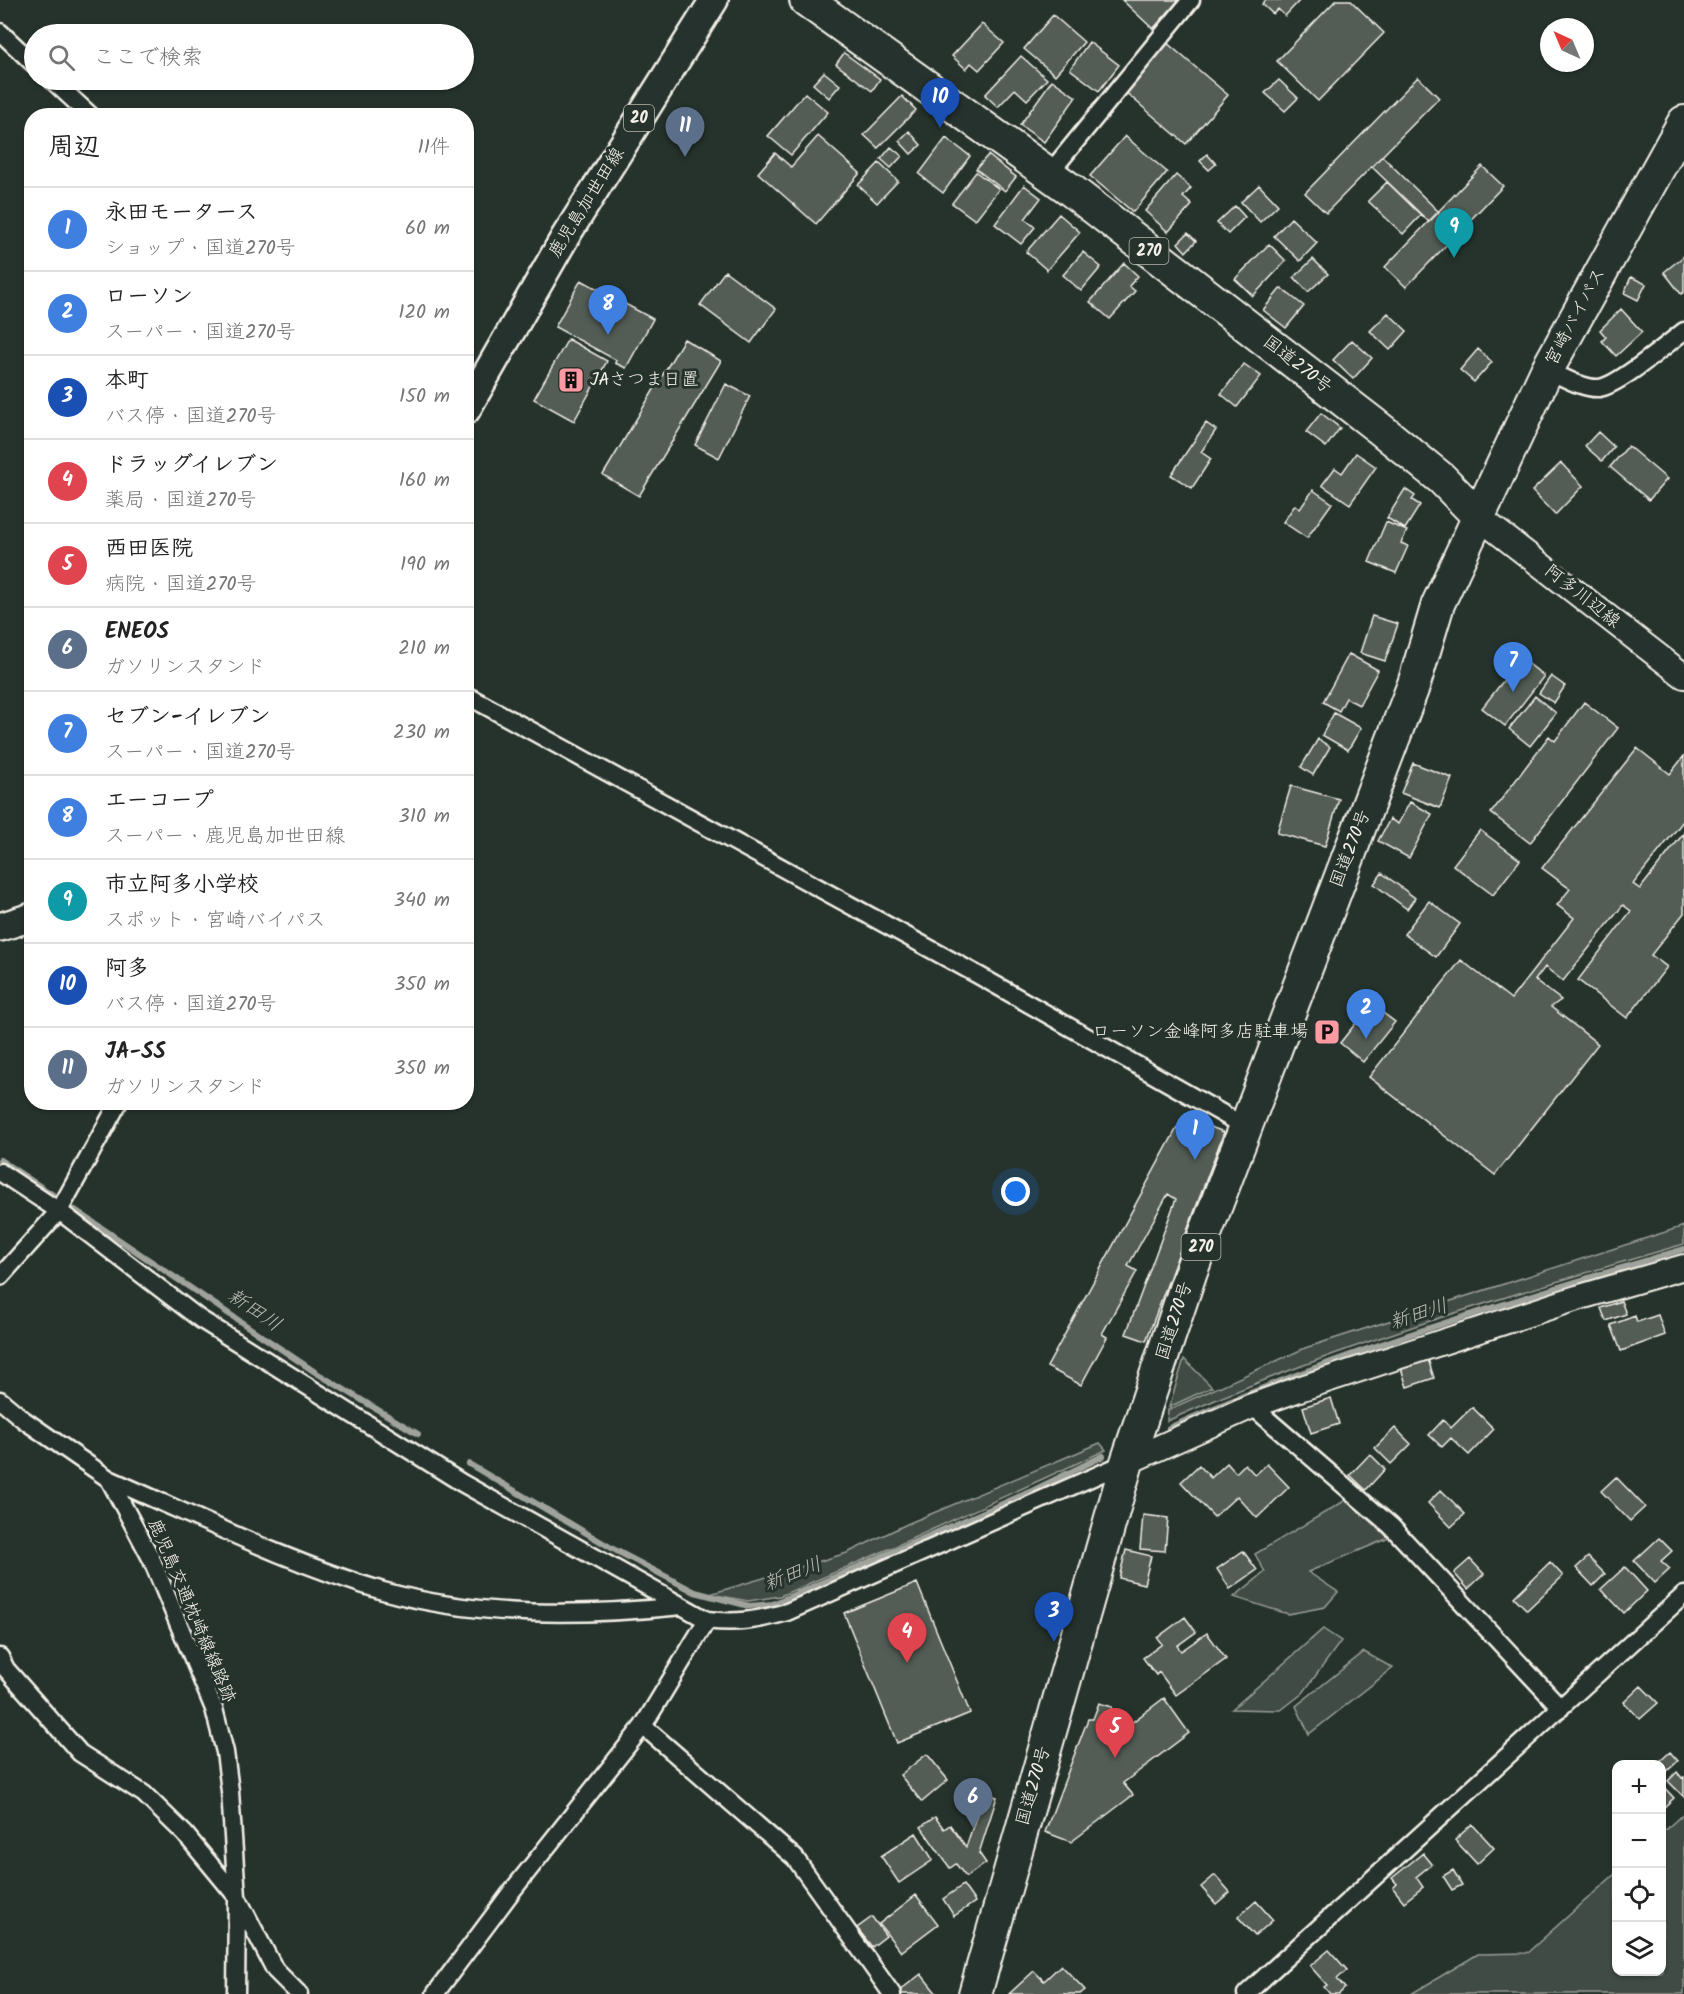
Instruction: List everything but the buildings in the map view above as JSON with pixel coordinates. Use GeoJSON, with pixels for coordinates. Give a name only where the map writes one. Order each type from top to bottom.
{"type":"FeatureCollection","features":[{"type":"Feature","properties":{"kind":"highway","name":"国道270号"},"geometry":{"type":"LineString","coordinates":[[806,0],[1049,174],[1442,479],[1480,518],[1438,604],[1414,684],[1191,1271],[1127,1462],[975,1994]]}},
{"type":"Feature","properties":{"kind":"highway","name":"宮崎バイパス"},"geometry":{"type":"LineString","coordinates":[[1480,518],[1546,370],[1684,122]]}},
{"type":"Feature","properties":{"kind":"main road","name":"鹿児島加世田線"},"geometry":{"type":"LineString","coordinates":[[474,396],[565,237],[714,0]]}},
{"type":"Feature","properties":{"kind":"main road"},"geometry":{"type":"LineString","coordinates":[[0,927],[24,920]]}},
{"type":"Feature","properties":{"kind":"street"},"geometry":{"type":"LineString","coordinates":[[1049,174],[1191,0]]}},
{"type":"Feature","properties":{"kind":"street"},"geometry":{"type":"LineString","coordinates":[[0,32],[24,55]]}},
{"type":"Feature","properties":{"kind":"street"},"geometry":{"type":"LineString","coordinates":[[63,90],[82,108]]}},
{"type":"Feature","properties":{"kind":"street"},"geometry":{"type":"LineString","coordinates":[[1546,370],[1588,387],[1602,388],[1629,372],[1684,331]]}},
{"type":"Feature","properties":{"kind":"street","name":"阿多川辺線"},"geometry":{"type":"LineString","coordinates":[[1480,518],[1684,676]]}},
{"type":"Feature","properties":{"kind":"street"},"geometry":{"type":"LineString","coordinates":[[474,699],[978,975],[1246,1127]]}},
{"type":"Feature","properties":{"kind":"street"},"geometry":{"type":"LineString","coordinates":[[0,1276],[59,1211],[115,1110]]}},
{"type":"Feature","properties":{"kind":"street"},"geometry":{"type":"LineString","coordinates":[[0,1172],[59,1211],[200,1319],[462,1483],[707,1620],[730,1624],[752,1622],[787,1612],[1252,1406],[1523,1315],[1684,1267]]}},
{"type":"Feature","properties":{"kind":"street","name":"鹿児島交通枕崎線線路跡"},"geometry":{"type":"LineString","coordinates":[[0,1400],[24,1420],[109,1479],[152,1558],[213,1709],[225,1752],[229,1781],[237,1897],[236,1994]]}},
{"type":"Feature","properties":{"kind":"street"},"geometry":{"type":"LineString","coordinates":[[1252,1406],[1391,1526],[1561,1708]]}},
{"type":"Feature","properties":{"kind":"street"},"geometry":{"type":"LineString","coordinates":[[109,1479],[313,1567],[385,1591],[454,1605],[519,1611],[616,1611],[682,1606]]}},
{"type":"Feature","properties":{"kind":"street"},"geometry":{"type":"LineString","coordinates":[[1246,1994],[1684,1595]]}},
{"type":"Feature","properties":{"kind":"street"},"geometry":{"type":"LineString","coordinates":[[435,1994],[512,1891],[643,1726],[707,1620]]}},
{"type":"Feature","properties":{"kind":"street"},"geometry":{"type":"LineString","coordinates":[[0,1657],[6,1669],[80,1753],[144,1794],[185,1834],[237,1897],[275,1970],[299,1994]]}},
{"type":"Feature","properties":{"kind":"street"},"geometry":{"type":"LineString","coordinates":[[643,1726],[795,1858],[892,1994]]}},
{"type":"Feature","properties":{"kind":"shaded area"},"geometry":{"type":"Polygon","coordinates":[[[1684,1226],[1684,1244],[1358,1345],[1167,1421],[1168,1410],[1305,1348],[1684,1226]]]}},
{"type":"Feature","properties":{"kind":"shaded area"},"geometry":{"type":"Polygon","coordinates":[[[1184,1359],[1212,1387],[1169,1407],[1184,1359]]]}},
{"type":"Feature","properties":{"kind":"shaded area"},"geometry":{"type":"Polygon","coordinates":[[[1100,1443],[1106,1450],[780,1596],[748,1601],[710,1594],[847,1553],[907,1524],[1100,1443]]]}},
{"type":"Feature","properties":{"kind":"shaded area"},"geometry":{"type":"Polygon","coordinates":[[[1346,1500],[1389,1538],[1308,1572],[1338,1592],[1325,1607],[1288,1614],[1234,1597],[1265,1572],[1255,1554],[1346,1500]]]}},
{"type":"Feature","properties":{"kind":"shaded area"},"geometry":{"type":"Polygon","coordinates":[[[1323,1629],[1341,1641],[1303,1693],[1281,1710],[1232,1709],[1323,1629]]]}},
{"type":"Feature","properties":{"kind":"shaded area"},"geometry":{"type":"Polygon","coordinates":[[[1364,1652],[1393,1668],[1309,1734],[1296,1706],[1364,1652]]]}},
{"type":"Feature","properties":{"kind":"shaded area"},"geometry":{"type":"Polygon","coordinates":[[[1684,1813],[1684,1994],[1411,1994],[1478,1954],[1527,1953],[1612,1877],[1612,1976],[1666,1976],[1666,1829],[1684,1813]]]}},
{"type":"Feature","properties":{"kind":"waterway","name":"新田川"},"geometry":{"type":"LineString","coordinates":[[0,1160],[53,1195]]}},
{"type":"Feature","properties":{"kind":"waterway","name":"新田川"},"geometry":{"type":"LineString","coordinates":[[75,1210],[315,1372],[418,1434]]}},
{"type":"Feature","properties":{"kind":"waterway","name":"新田川"},"geometry":{"type":"LineString","coordinates":[[1169,1428],[1295,1375],[1359,1352],[1488,1309],[1684,1249]]}},
{"type":"Feature","properties":{"kind":"waterway","name":"新田川"},"geometry":{"type":"LineString","coordinates":[[469,1464],[615,1550],[695,1592],[749,1606],[773,1604],[1034,1490],[1103,1456]]}},
{"type":"Feature","properties":{"kind":"place","name":"阿多"},"geometry":{"type":"Point","coordinates":[940,128]}},
{"type":"Feature","properties":{"kind":"place","name":"JA-SS"},"geometry":{"type":"Point","coordinates":[685,157]}},
{"type":"Feature","properties":{"kind":"place","name":"市立阿多小学校"},"geometry":{"type":"Point","coordinates":[1454,258]}},
{"type":"Feature","properties":{"kind":"place","name":"エーコープ"},"geometry":{"type":"Point","coordinates":[608,335]}},
{"type":"Feature","properties":{"kind":"place","name":"JAさつま日置"},"geometry":{"type":"Point","coordinates":[571,380]}},
{"type":"Feature","properties":{"kind":"place","name":"セブン-イレブン"},"geometry":{"type":"Point","coordinates":[1513,692]}},
{"type":"Feature","properties":{"kind":"place","name":"ローソン金峰阿多店駐車場"},"geometry":{"type":"Point","coordinates":[1327,1032]}},
{"type":"Feature","properties":{"kind":"place","name":"ローソン"},"geometry":{"type":"Point","coordinates":[1366,1039]}},
{"type":"Feature","properties":{"kind":"place","name":"永田モータース"},"geometry":{"type":"Point","coordinates":[1195,1160]}},
{"type":"Feature","properties":{"kind":"place","name":"本町"},"geometry":{"type":"Point","coordinates":[1054,1642]}},
{"type":"Feature","properties":{"kind":"place","name":"ドラッグイレブン"},"geometry":{"type":"Point","coordinates":[907,1663]}},
{"type":"Feature","properties":{"kind":"place","name":"西田医院"},"geometry":{"type":"Point","coordinates":[1115,1758]}},
{"type":"Feature","properties":{"kind":"place","name":"ENEOS"},"geometry":{"type":"Point","coordinates":[973,1828]}}]}
